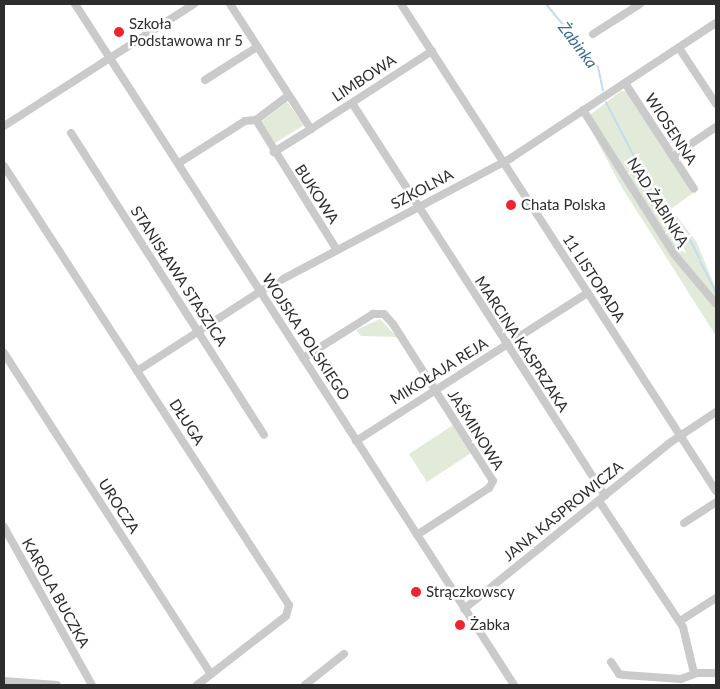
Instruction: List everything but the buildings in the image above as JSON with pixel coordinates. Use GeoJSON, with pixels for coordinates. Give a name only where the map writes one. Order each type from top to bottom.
{"type":"FeatureCollection","features":[{"type":"Feature","properties":{"kind":"street","name":"WOJSKA POLSKIEGO"},"geometry":{"type":"LineString","coordinates":[[75,4],[356,441],[420,533],[464,609],[514,685]]}},
{"type":"Feature","properties":{"kind":"street"},"geometry":{"type":"LineString","coordinates":[[4,126],[194,4]]}},
{"type":"Feature","properties":{"kind":"street"},"geometry":{"type":"LineString","coordinates":[[230,4],[311,129],[274,152]]}},
{"type":"Feature","properties":{"kind":"street","name":"11 LISTOPADA"},"geometry":{"type":"LineString","coordinates":[[401,4],[716,491]]}},
{"type":"Feature","properties":{"kind":"street"},"geometry":{"type":"LineString","coordinates":[[593,34],[640,4]]}},
{"type":"Feature","properties":{"kind":"street","name":"SZKOLNA"},"geometry":{"type":"LineString","coordinates":[[137,371],[260,291],[502,162],[716,23]]}},
{"type":"Feature","properties":{"kind":"street"},"geometry":{"type":"LineString","coordinates":[[205,80],[257,46]]}},
{"type":"Feature","properties":{"kind":"street"},"geometry":{"type":"LineString","coordinates":[[679,48],[716,104]]}},
{"type":"Feature","properties":{"kind":"street","name":"LIMBOWA"},"geometry":{"type":"LineString","coordinates":[[311,129],[432,51]]}},
{"type":"Feature","properties":{"kind":"street","name":"WIOSENNA"},"geometry":{"type":"LineString","coordinates":[[625,83],[694,189]]}},
{"type":"Feature","properties":{"kind":"street"},"geometry":{"type":"LineString","coordinates":[[179,163],[245,120],[256,120],[289,94]]}},
{"type":"Feature","properties":{"kind":"street","name":"MARCINA KASPRZAKA"},"geometry":{"type":"LineString","coordinates":[[352,102],[680,620],[690,642],[694,673]]}},
{"type":"Feature","properties":{"kind":"street","name":"NAD ŻABINKĄ"},"geometry":{"type":"LineString","coordinates":[[583,110],[674,254],[716,304]]}},
{"type":"Feature","properties":{"kind":"street","name":"BUKOWA"},"geometry":{"type":"LineString","coordinates":[[256,120],[274,152],[337,250]]}},
{"type":"Feature","properties":{"kind":"street"},"geometry":{"type":"LineString","coordinates":[[673,156],[716,127]]}},
{"type":"Feature","properties":{"kind":"street","name":"STANISŁAWA STASZICA"},"geometry":{"type":"LineString","coordinates":[[71,133],[264,435]]}},
{"type":"Feature","properties":{"kind":"street","name":"DŁUGA"},"geometry":{"type":"LineString","coordinates":[[4,166],[289,606],[286,616],[197,685]]}},
{"type":"Feature","properties":{"kind":"street","name":"MIKOŁAJA REJA"},"geometry":{"type":"LineString","coordinates":[[356,441],[587,293]]}},
{"type":"Feature","properties":{"kind":"street"},"geometry":{"type":"LineString","coordinates":[[303,358],[373,314],[384,314],[435,390]]}},
{"type":"Feature","properties":{"kind":"street","name":"UROCZA"},"geometry":{"type":"LineString","coordinates":[[4,353],[212,674]]}},
{"type":"Feature","properties":{"kind":"street","name":"JAŚMINOWA"},"geometry":{"type":"LineString","coordinates":[[420,533],[493,482],[435,390]]}},
{"type":"Feature","properties":{"kind":"street","name":"JANA KASPROWICZA"},"geometry":{"type":"LineString","coordinates":[[464,609],[680,436],[716,412]]}},
{"type":"Feature","properties":{"kind":"street"},"geometry":{"type":"LineString","coordinates":[[684,523],[716,502]]}},
{"type":"Feature","properties":{"kind":"street","name":"KAROLA BUCZKA"},"geometry":{"type":"LineString","coordinates":[[4,527],[92,685]]}},
{"type":"Feature","properties":{"kind":"street"},"geometry":{"type":"LineString","coordinates":[[680,620],[716,598]]}},
{"type":"Feature","properties":{"kind":"street"},"geometry":{"type":"LineString","coordinates":[[305,685],[344,654]]}},
{"type":"Feature","properties":{"kind":"street"},"geometry":{"type":"LineString","coordinates":[[611,662],[621,675],[682,679],[694,673],[716,674]]}},
{"type":"Feature","properties":{"kind":"street","name":"KAROLA BUCZKA"},"geometry":{"type":"LineString","coordinates":[[83,685],[85,672]]}},
{"type":"Feature","properties":{"kind":"street"},"geometry":{"type":"LineString","coordinates":[[4,681],[57,685]]}},
{"type":"Feature","properties":{"kind":"green space"},"geometry":{"type":"Polygon","coordinates":[[[621,91],[627,91],[693,193],[671,209],[696,241],[716,289],[716,301],[678,256],[590,115],[621,91]]]}},
{"type":"Feature","properties":{"kind":"green space"},"geometry":{"type":"Polygon","coordinates":[[[287,102],[304,125],[275,143],[261,122],[287,102]]]}},
{"type":"Feature","properties":{"kind":"green space"},"geometry":{"type":"Polygon","coordinates":[[[585,118],[676,261],[716,310],[716,336],[621,186],[585,118]]]}},
{"type":"Feature","properties":{"kind":"green space"},"geometry":{"type":"Polygon","coordinates":[[[380,319],[397,337],[361,336],[356,330],[380,319]]]}},
{"type":"Feature","properties":{"kind":"green space"},"geometry":{"type":"Polygon","coordinates":[[[453,425],[471,453],[427,482],[409,454],[453,425]]]}},
{"type":"Feature","properties":{"kind":"waterway","name":"Żabinka"},"geometry":{"type":"LineString","coordinates":[[546,4],[598,67],[603,90]]}},
{"type":"Feature","properties":{"kind":"waterway","name":"Żabinka"},"geometry":{"type":"LineString","coordinates":[[606,102],[651,189]]}},
{"type":"Feature","properties":{"kind":"waterway","name":"Żabinka"},"geometry":{"type":"LineString","coordinates":[[653,192],[688,236],[699,258]]}},
{"type":"Feature","properties":{"kind":"waterway","name":"Żabinka"},"geometry":{"type":"LineString","coordinates":[[700,261],[716,292]]}},
{"type":"Feature","properties":{"kind":"place","name":"Szkoła Podstawowa nr 5"},"geometry":{"type":"Point","coordinates":[119,32]}},
{"type":"Feature","properties":{"kind":"place","name":"Chata Polska"},"geometry":{"type":"Point","coordinates":[511,205]}},
{"type":"Feature","properties":{"kind":"place","name":"Strączkowscy"},"geometry":{"type":"Point","coordinates":[416,592]}},
{"type":"Feature","properties":{"kind":"place","name":"Żabka"},"geometry":{"type":"Point","coordinates":[460,625]}}]}
